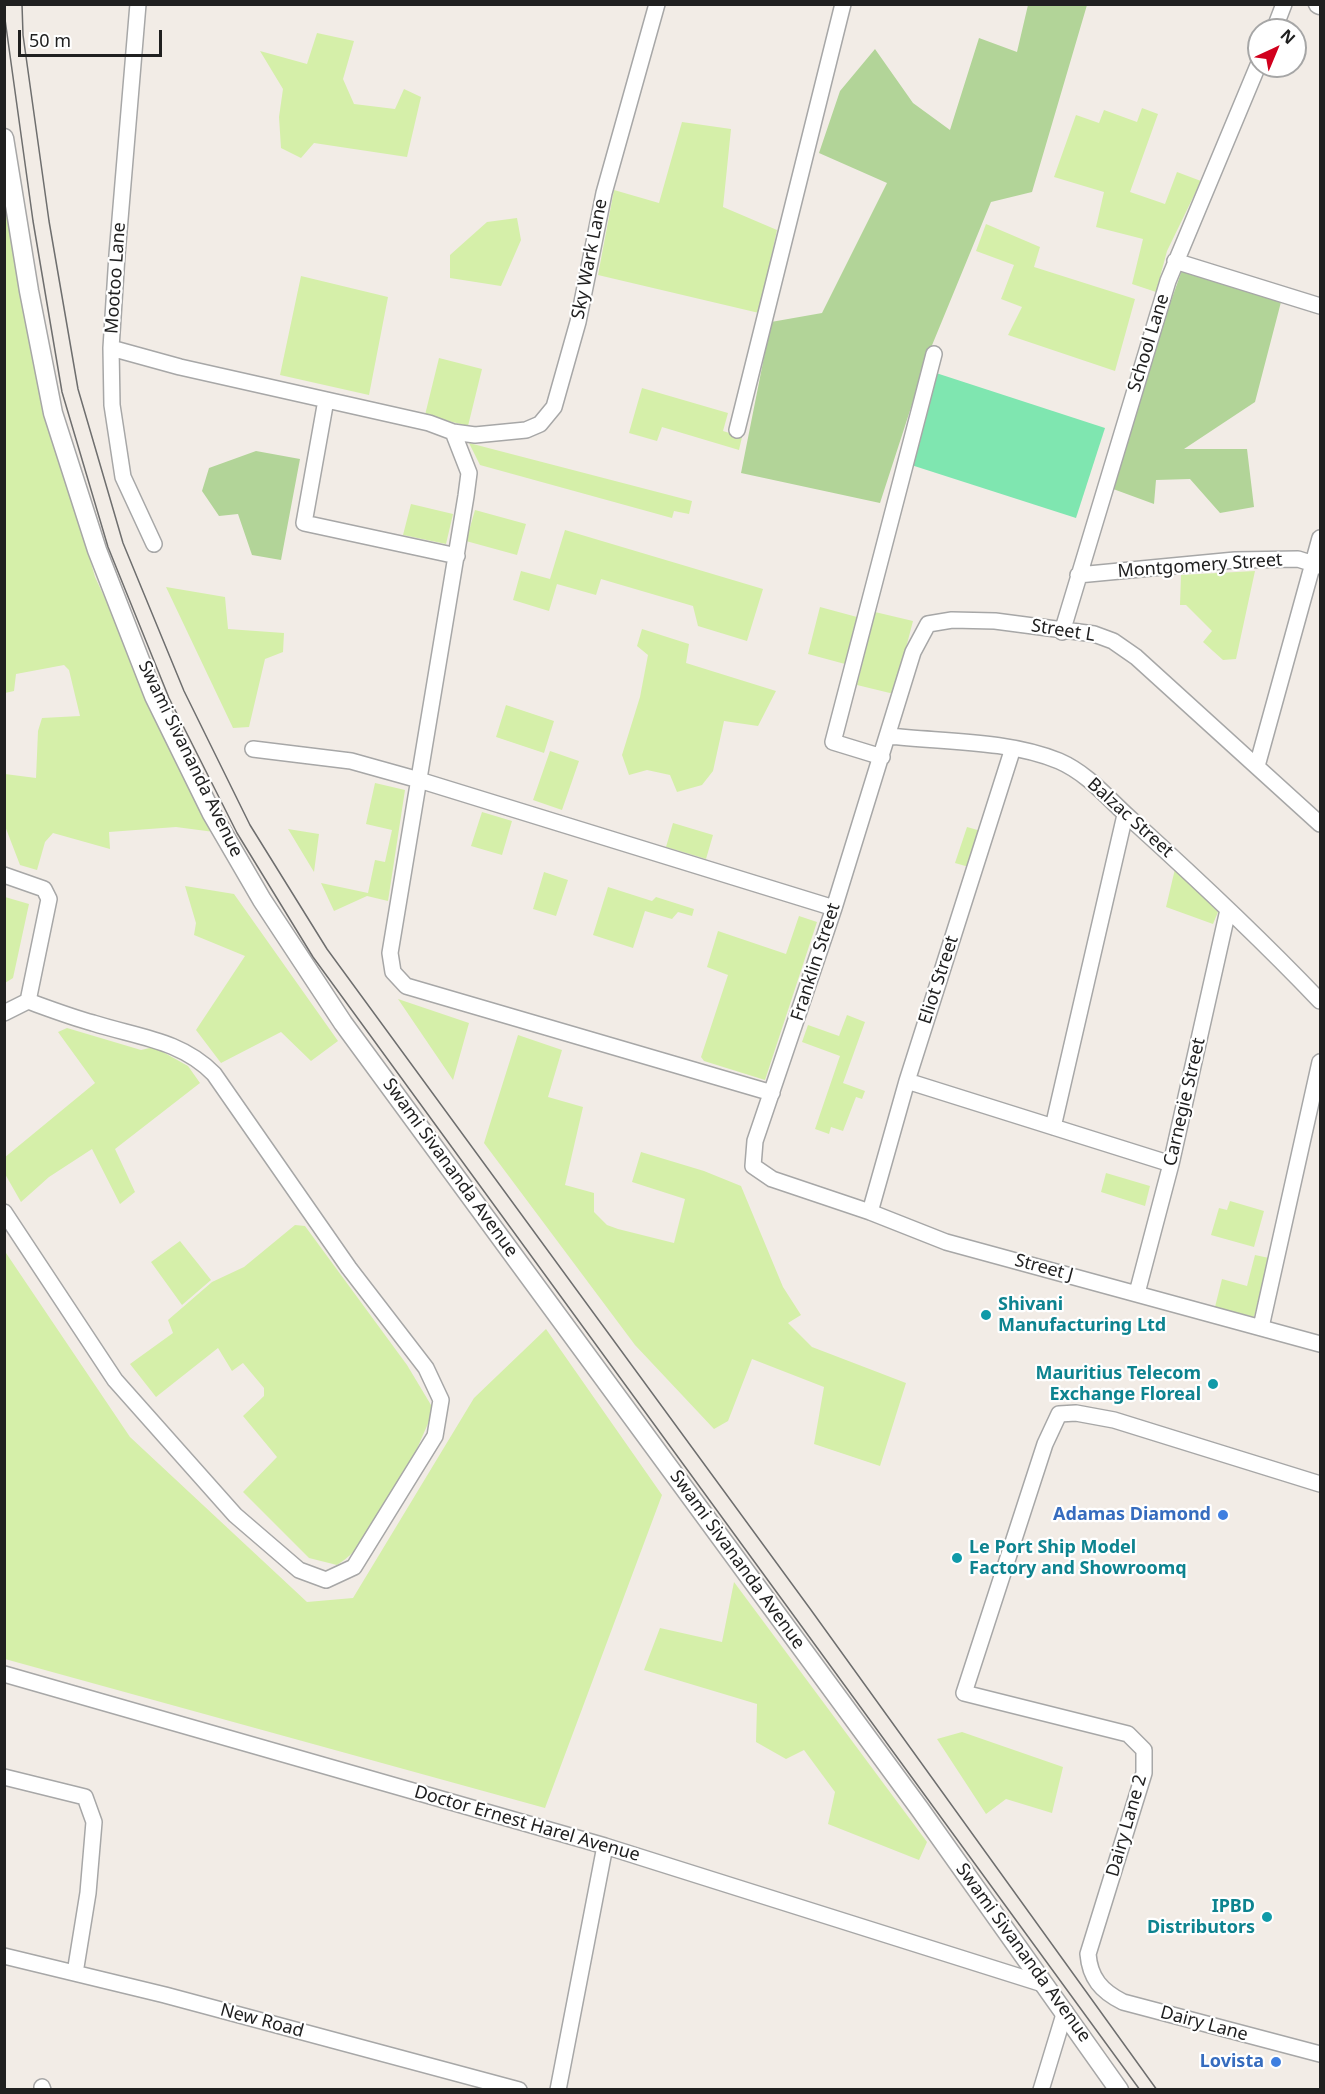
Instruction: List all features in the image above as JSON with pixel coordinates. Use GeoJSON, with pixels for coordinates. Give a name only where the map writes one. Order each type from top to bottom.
{"type":"FeatureCollection","features":[{"type":"Feature","properties":{"kind":"street","name":"Mootoo Lane"},"geometry":{"type":"LineString","coordinates":[[138,4],[111,348],[112,405],[123,477],[154,544]]}},
{"type":"Feature","properties":{"kind":"street","name":"Sky Wark Lane"},"geometry":{"type":"LineString","coordinates":[[111,348],[429,423],[453,432],[475,435],[526,430],[540,424],[554,407],[578,322],[603,193],[657,4]]}},
{"type":"Feature","properties":{"kind":"street"},"geometry":{"type":"LineString","coordinates":[[737,430],[843,4]]}},
{"type":"Feature","properties":{"kind":"street","name":"School Lane"},"geometry":{"type":"LineString","coordinates":[[1062,632],[1175,261],[1253,78]]}},
{"type":"Feature","properties":{"kind":"street","name":"Swami Sivananda Avenue"},"geometry":{"type":"LineString","coordinates":[[4,138],[29,291],[53,413],[98,550],[154,696],[212,814],[262,900],[344,1023],[1046,1984],[1119,2090]]}},
{"type":"Feature","properties":{"kind":"street"},"geometry":{"type":"LineString","coordinates":[[1175,261],[1320,306]]}},
{"type":"Feature","properties":{"kind":"street"},"geometry":{"type":"LineString","coordinates":[[882,757],[833,742],[934,354]]}},
{"type":"Feature","properties":{"kind":"street"},"geometry":{"type":"LineString","coordinates":[[326,400],[304,523],[457,556]]}},
{"type":"Feature","properties":{"kind":"street"},"geometry":{"type":"LineString","coordinates":[[453,432],[469,473],[390,953],[393,972],[406,986],[772,1093]]}},
{"type":"Feature","properties":{"kind":"street"},"geometry":{"type":"LineString","coordinates":[[1257,766],[1317,565],[1320,538]]}},
{"type":"Feature","properties":{"kind":"street","name":"Montgomery Street"},"geometry":{"type":"LineString","coordinates":[[1078,575],[1235,560],[1298,559],[1317,565]]}},
{"type":"Feature","properties":{"kind":"street","name":"Street L"},"geometry":{"type":"LineString","coordinates":[[889,736],[913,652],[928,624],[952,620],[995,621],[1062,632],[1094,634],[1120,646],[1144,664],[1320,824]]}},
{"type":"Feature","properties":{"kind":"street","name":"Franklin Street"},"geometry":{"type":"LineString","coordinates":[[772,1179],[753,1166],[755,1141],[834,908],[889,736]]}},
{"type":"Feature","properties":{"kind":"street","name":"Balzac Street"},"geometry":{"type":"LineString","coordinates":[[889,736],[1013,748],[1041,754],[1075,769],[1100,788],[1125,815],[1228,910],[1320,1001]]}},
{"type":"Feature","properties":{"kind":"street","name":"Eliot Street"},"geometry":{"type":"LineString","coordinates":[[870,1212],[907,1081],[1013,748]]}},
{"type":"Feature","properties":{"kind":"street"},"geometry":{"type":"LineString","coordinates":[[253,749],[351,761],[834,908]]}},
{"type":"Feature","properties":{"kind":"street"},"geometry":{"type":"LineString","coordinates":[[1053,1127],[1125,815]]}},
{"type":"Feature","properties":{"kind":"street"},"geometry":{"type":"LineString","coordinates":[[4,874],[44,889],[49,898],[28,1001]]}},
{"type":"Feature","properties":{"kind":"street","name":"Carnegie Street"},"geometry":{"type":"LineString","coordinates":[[1137,1293],[1171,1164],[1228,910]]}},
{"type":"Feature","properties":{"kind":"street"},"geometry":{"type":"LineString","coordinates":[[4,1013],[28,1001],[95,1024],[163,1041],[202,1061],[214,1074],[349,1268],[426,1368],[441,1400],[435,1436],[354,1567],[326,1580],[299,1570],[235,1515],[115,1380],[4,1212]]}},
{"type":"Feature","properties":{"kind":"street"},"geometry":{"type":"LineString","coordinates":[[1261,1327],[1320,1062]]}},
{"type":"Feature","properties":{"kind":"street"},"geometry":{"type":"LineString","coordinates":[[907,1081],[1171,1164]]}},
{"type":"Feature","properties":{"kind":"street","name":"Street J"},"geometry":{"type":"LineString","coordinates":[[772,1179],[870,1212],[946,1242],[1320,1344]]}},
{"type":"Feature","properties":{"kind":"street","name":"Dairy Lane 2"},"geometry":{"type":"LineString","coordinates":[[1095,1981],[1089,1968],[1088,1954],[1144,1773],[1144,1750],[1128,1734],[964,1693],[1045,1444],[1059,1414],[1076,1413],[1114,1420],[1320,1484]]}},
{"type":"Feature","properties":{"kind":"street","name":"Doctor Ernest Harel Avenue"},"geometry":{"type":"LineString","coordinates":[[4,1674],[605,1846],[1046,1984]]}},
{"type":"Feature","properties":{"kind":"street"},"geometry":{"type":"LineString","coordinates":[[4,1777],[85,1797],[94,1822],[88,1893],[75,1973]]}},
{"type":"Feature","properties":{"kind":"street"},"geometry":{"type":"LineString","coordinates":[[558,2090],[605,1846]]}},
{"type":"Feature","properties":{"kind":"street","name":"New Road"},"geometry":{"type":"LineString","coordinates":[[4,1956],[519,2090]]}},
{"type":"Feature","properties":{"kind":"street","name":"Dairy Lane"},"geometry":{"type":"LineString","coordinates":[[1095,1981],[1107,1994],[1123,2002],[1320,2054]]}},
{"type":"Feature","properties":{"kind":"street"},"geometry":{"type":"LineString","coordinates":[[1041,2090],[1065,2011]]}},
{"type":"Feature","properties":{"kind":"green space"},"geometry":{"type":"Polygon","coordinates":[[[1028,5],[1087,5],[1032,192],[991,202],[928,355],[880,503],[741,473],[771,322],[822,313],[887,183],[819,153],[840,91],[875,49],[913,103],[950,130],[979,38],[1017,52],[1028,5]]]}},
{"type":"Feature","properties":{"kind":"green space"},"geometry":{"type":"Polygon","coordinates":[[[317,33],[354,41],[343,79],[354,104],[395,109],[404,89],[421,97],[407,157],[314,143],[301,158],[281,148],[279,117],[283,89],[260,51],[307,64],[317,33]]]}},
{"type":"Feature","properties":{"kind":"green space"},"geometry":{"type":"Polygon","coordinates":[[[1142,108],[1158,114],[1130,192],[1165,204],[1177,172],[1201,181],[1167,251],[1156,292],[1132,284],[1143,239],[1096,227],[1104,192],[1054,177],[1076,115],[1099,123],[1104,110],[1137,122],[1142,108]]]}},
{"type":"Feature","properties":{"kind":"green space"},"geometry":{"type":"Polygon","coordinates":[[[682,122],[731,129],[723,207],[777,230],[759,313],[598,275],[614,190],[659,203],[682,122]]]}},
{"type":"Feature","properties":{"kind":"green space"},"geometry":{"type":"Polygon","coordinates":[[[4,200],[40,379],[95,577],[214,832],[176,827],[109,832],[110,849],[53,833],[45,842],[37,870],[20,865],[5,826],[5,774],[36,778],[38,731],[42,718],[80,716],[69,670],[64,665],[16,674],[14,691],[5,693],[4,200]]]}},
{"type":"Feature","properties":{"kind":"green space"},"geometry":{"type":"Polygon","coordinates":[[[517,218],[521,240],[501,286],[450,278],[450,255],[487,222],[517,218]]]}},
{"type":"Feature","properties":{"kind":"green space"},"geometry":{"type":"Polygon","coordinates":[[[986,224],[1040,247],[1034,267],[1135,299],[1115,371],[1008,335],[1022,307],[1001,299],[1014,265],[976,251],[986,224]]]}},
{"type":"Feature","properties":{"kind":"green space"},"geometry":{"type":"Polygon","coordinates":[[[1182,270],[1281,302],[1255,402],[1184,449],[1247,449],[1254,507],[1220,513],[1190,479],[1156,480],[1154,504],[1105,486],[1182,270]]]}},
{"type":"Feature","properties":{"kind":"green space"},"geometry":{"type":"Polygon","coordinates":[[[301,276],[388,297],[369,395],[280,375],[301,276]]]}},
{"type":"Feature","properties":{"kind":"green space"},"geometry":{"type":"Polygon","coordinates":[[[439,358],[482,369],[468,426],[425,415],[439,358]]]}},
{"type":"Feature","properties":{"kind":"green space"},"geometry":{"type":"Polygon","coordinates":[[[933,372],[1105,428],[1076,518],[905,463],[933,372]]]}},
{"type":"Feature","properties":{"kind":"green space"},"geometry":{"type":"Polygon","coordinates":[[[642,388],[728,413],[723,431],[742,437],[739,450],[662,427],[657,441],[629,433],[642,388]]]}},
{"type":"Feature","properties":{"kind":"green space"},"geometry":{"type":"Polygon","coordinates":[[[469,443],[692,501],[689,514],[674,511],[672,518],[480,465],[469,443]]]}},
{"type":"Feature","properties":{"kind":"green space"},"geometry":{"type":"Polygon","coordinates":[[[256,451],[300,459],[281,560],[252,555],[238,514],[219,516],[202,491],[209,468],[256,451]]]}},
{"type":"Feature","properties":{"kind":"green space"},"geometry":{"type":"Polygon","coordinates":[[[411,504],[453,514],[446,544],[403,535],[411,504]]]}},
{"type":"Feature","properties":{"kind":"green space"},"geometry":{"type":"Polygon","coordinates":[[[475,510],[526,524],[517,555],[466,541],[475,510]]]}},
{"type":"Feature","properties":{"kind":"green space"},"geometry":{"type":"Polygon","coordinates":[[[565,530],[763,589],[747,641],[698,626],[693,606],[601,579],[596,595],[557,584],[549,611],[513,600],[521,571],[550,579],[565,530]]]}},
{"type":"Feature","properties":{"kind":"green space"},"geometry":{"type":"Polygon","coordinates":[[[1255,571],[1236,659],[1223,660],[1203,642],[1212,631],[1186,605],[1180,605],[1181,575],[1255,571]]]}},
{"type":"Feature","properties":{"kind":"green space"},"geometry":{"type":"Polygon","coordinates":[[[166,587],[225,597],[228,629],[284,633],[283,652],[265,659],[249,727],[233,728],[166,587]]]}},
{"type":"Feature","properties":{"kind":"green space"},"geometry":{"type":"Polygon","coordinates":[[[820,607],[857,617],[845,664],[808,654],[820,607]]]}},
{"type":"Feature","properties":{"kind":"green space"},"geometry":{"type":"Polygon","coordinates":[[[875,612],[913,621],[894,694],[857,685],[875,612]]]}},
{"type":"Feature","properties":{"kind":"green space"},"geometry":{"type":"Polygon","coordinates":[[[642,629],[689,644],[686,663],[776,691],[758,726],[724,721],[713,771],[702,785],[677,792],[670,775],[647,770],[629,775],[622,755],[640,697],[648,655],[637,646],[642,629]]]}},
{"type":"Feature","properties":{"kind":"green space"},"geometry":{"type":"Polygon","coordinates":[[[506,705],[554,721],[544,753],[496,737],[506,705]]]}},
{"type":"Feature","properties":{"kind":"green space"},"geometry":{"type":"Polygon","coordinates":[[[550,751],[579,761],[562,810],[533,800],[550,751]]]}},
{"type":"Feature","properties":{"kind":"green space"},"geometry":{"type":"Polygon","coordinates":[[[375,783],[405,790],[388,901],[367,896],[334,911],[321,883],[368,893],[375,860],[385,862],[392,830],[366,824],[375,783]]]}},
{"type":"Feature","properties":{"kind":"green space"},"geometry":{"type":"Polygon","coordinates":[[[482,812],[512,821],[502,855],[471,846],[482,812]]]}},
{"type":"Feature","properties":{"kind":"green space"},"geometry":{"type":"Polygon","coordinates":[[[673,823],[713,835],[706,859],[666,847],[673,823]]]}},
{"type":"Feature","properties":{"kind":"green space"},"geometry":{"type":"Polygon","coordinates":[[[967,827],[981,831],[969,867],[955,863],[967,827]]]}},
{"type":"Feature","properties":{"kind":"green space"},"geometry":{"type":"Polygon","coordinates":[[[288,829],[319,834],[314,872],[288,829]]]}},
{"type":"Feature","properties":{"kind":"green space"},"geometry":{"type":"Polygon","coordinates":[[[1175,869],[1218,912],[1213,924],[1166,907],[1175,869]]]}},
{"type":"Feature","properties":{"kind":"green space"},"geometry":{"type":"Polygon","coordinates":[[[544,872],[568,880],[556,916],[533,909],[544,872]]]}},
{"type":"Feature","properties":{"kind":"green space"},"geometry":{"type":"Polygon","coordinates":[[[185,886],[234,894],[338,1041],[311,1061],[281,1032],[221,1063],[196,1030],[245,956],[194,935],[196,923],[185,886]]]}},
{"type":"Feature","properties":{"kind":"green space"},"geometry":{"type":"Polygon","coordinates":[[[608,887],[652,901],[656,897],[694,909],[692,916],[678,912],[672,919],[645,911],[633,948],[593,935],[608,887]]]}},
{"type":"Feature","properties":{"kind":"green space"},"geometry":{"type":"Polygon","coordinates":[[[5,897],[29,904],[13,978],[5,983],[5,897]]]}},
{"type":"Feature","properties":{"kind":"green space"},"geometry":{"type":"Polygon","coordinates":[[[799,916],[817,922],[765,1080],[704,1061],[701,1057],[728,975],[707,967],[718,931],[786,954],[799,916]]]}},
{"type":"Feature","properties":{"kind":"green space"},"geometry":{"type":"Polygon","coordinates":[[[398,999],[469,1023],[453,1080],[398,999]]]}},
{"type":"Feature","properties":{"kind":"green space"},"geometry":{"type":"Polygon","coordinates":[[[847,1015],[865,1022],[843,1083],[865,1091],[862,1099],[856,1097],[843,1131],[831,1127],[829,1134],[815,1129],[840,1056],[802,1042],[808,1025],[839,1036],[847,1015]]]}},
{"type":"Feature","properties":{"kind":"green space"},"geometry":{"type":"Polygon","coordinates":[[[67,1028],[141,1050],[154,1047],[188,1066],[200,1083],[115,1149],[135,1192],[120,1204],[92,1149],[49,1177],[21,1202],[5,1174],[4,1158],[95,1083],[58,1032],[67,1028]]]}},
{"type":"Feature","properties":{"kind":"green space"},"geometry":{"type":"Polygon","coordinates":[[[518,1035],[562,1050],[548,1097],[583,1107],[565,1185],[594,1193],[594,1212],[607,1225],[674,1243],[685,1199],[632,1182],[641,1152],[704,1171],[741,1186],[783,1287],[801,1315],[788,1323],[812,1347],[906,1383],[880,1466],[814,1444],[824,1387],[752,1359],[728,1421],[714,1429],[635,1345],[484,1143],[518,1035]]]}},
{"type":"Feature","properties":{"kind":"green space"},"geometry":{"type":"Polygon","coordinates":[[[1106,1173],[1150,1186],[1145,1206],[1101,1192],[1106,1173]]]}},
{"type":"Feature","properties":{"kind":"green space"},"geometry":{"type":"Polygon","coordinates":[[[1230,1201],[1264,1211],[1254,1247],[1211,1235],[1219,1208],[1227,1210],[1230,1201]]]}},
{"type":"Feature","properties":{"kind":"green space"},"geometry":{"type":"Polygon","coordinates":[[[295,1225],[305,1226],[407,1365],[434,1410],[406,1473],[382,1517],[353,1552],[337,1565],[309,1558],[243,1492],[277,1457],[243,1416],[264,1396],[264,1388],[243,1363],[232,1371],[218,1348],[156,1397],[130,1364],[173,1333],[168,1320],[212,1282],[244,1267],[295,1225]]]}},
{"type":"Feature","properties":{"kind":"green space"},"geometry":{"type":"Polygon","coordinates":[[[180,1241],[211,1280],[182,1305],[151,1262],[180,1241]]]}},
{"type":"Feature","properties":{"kind":"green space"},"geometry":{"type":"Polygon","coordinates":[[[4,1250],[130,1437],[307,1602],[353,1598],[474,1398],[546,1329],[662,1495],[545,1808],[5,1659],[4,1250]]]}},
{"type":"Feature","properties":{"kind":"green space"},"geometry":{"type":"Polygon","coordinates":[[[1255,1255],[1269,1258],[1254,1317],[1215,1307],[1222,1279],[1247,1286],[1255,1255]]]}},
{"type":"Feature","properties":{"kind":"green space"},"geometry":{"type":"Polygon","coordinates":[[[734,1582],[927,1842],[919,1860],[828,1824],[835,1792],[804,1750],[786,1759],[756,1742],[757,1704],[644,1670],[660,1628],[722,1642],[734,1582]]]}},
{"type":"Feature","properties":{"kind":"green space"},"geometry":{"type":"Polygon","coordinates":[[[962,1732],[1063,1767],[1052,1813],[1006,1799],[986,1814],[937,1739],[962,1732]]]}},
{"type":"Feature","properties":{"kind":"tram line"},"geometry":{"type":"LineString","coordinates":[[22,4],[23,35],[49,221],[78,389],[123,543],[184,691],[250,825],[327,949],[811,1610],[1157,2090]]}},
{"type":"Feature","properties":{"kind":"tram line"},"geometry":{"type":"LineString","coordinates":[[4,12],[33,221],[62,392],[108,547],[169,698],[237,833],[313,957],[1140,2090]]}},
{"type":"Feature","properties":{"kind":"place","name":"Shivani Manufacturing Ltd"},"geometry":{"type":"Point","coordinates":[986,1315]}},
{"type":"Feature","properties":{"kind":"place","name":"Mauritius Telecom Exchange Floreal"},"geometry":{"type":"Point","coordinates":[1213,1384]}},
{"type":"Feature","properties":{"kind":"place","name":"Adamas Diamond"},"geometry":{"type":"Point","coordinates":[1223,1515]}},
{"type":"Feature","properties":{"kind":"place","name":"Le Port Ship Model Factory and Showroomq"},"geometry":{"type":"Point","coordinates":[957,1558]}},
{"type":"Feature","properties":{"kind":"place","name":"IPBD Distributors"},"geometry":{"type":"Point","coordinates":[1267,1917]}},
{"type":"Feature","properties":{"kind":"place","name":"Lovista"},"geometry":{"type":"Point","coordinates":[1276,2062]}}]}
